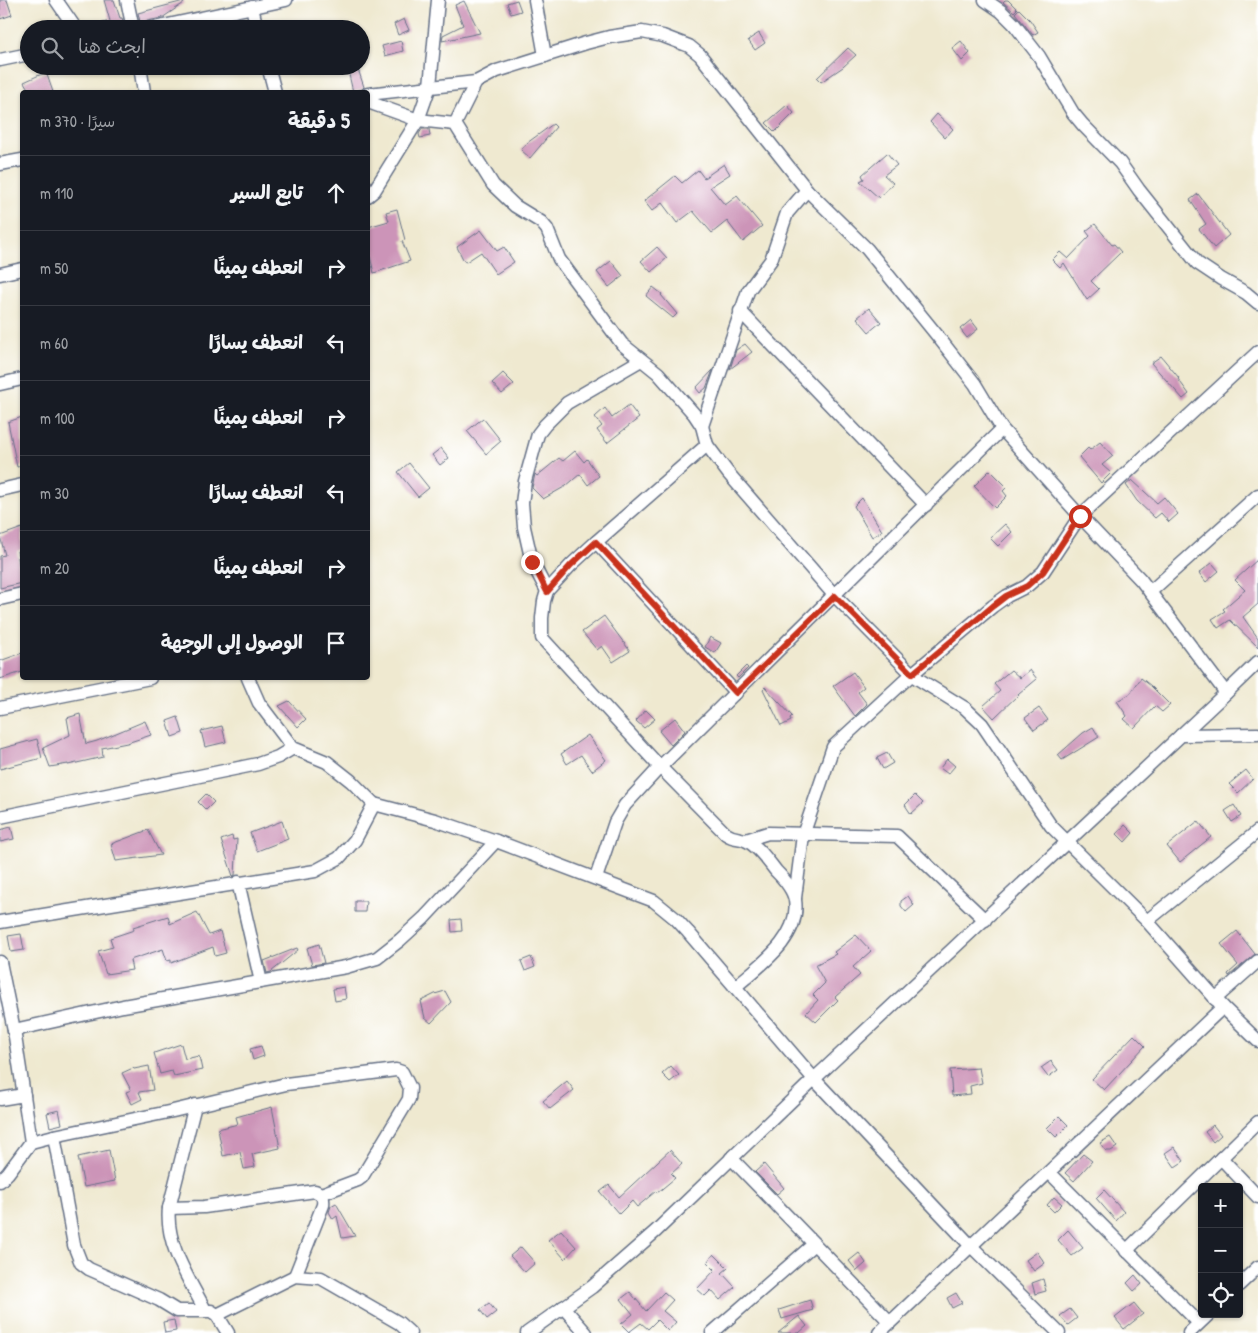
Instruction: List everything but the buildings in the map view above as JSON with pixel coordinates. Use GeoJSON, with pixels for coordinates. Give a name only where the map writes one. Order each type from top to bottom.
{"type":"FeatureCollection","features":[{"type":"Feature","properties":{"kind":"street"},"geometry":{"type":"LineString","coordinates":[[56,0],[70,20]]}},
{"type":"Feature","properties":{"kind":"street"},"geometry":{"type":"LineString","coordinates":[[127,0],[132,20]]}},
{"type":"Feature","properties":{"kind":"street"},"geometry":{"type":"LineString","coordinates":[[191,20],[286,0]]}},
{"type":"Feature","properties":{"kind":"street"},"geometry":{"type":"LineString","coordinates":[[370,194],[374,191],[418,120],[430,86],[438,0]]}},
{"type":"Feature","properties":{"kind":"street"},"geometry":{"type":"LineString","coordinates":[[535,0],[545,56]]}},
{"type":"Feature","properties":{"kind":"street"},"geometry":{"type":"LineString","coordinates":[[985,0],[1001,11],[1014,24],[1039,56],[1082,125],[1120,163],[1139,190],[1197,262],[1221,279],[1246,293],[1258,303]]}},
{"type":"Feature","properties":{"kind":"street"},"geometry":{"type":"LineString","coordinates":[[252,7],[255,20]]}},
{"type":"Feature","properties":{"kind":"street"},"geometry":{"type":"LineString","coordinates":[[370,94],[476,82],[497,71],[545,56],[609,37],[642,32],[664,36],[689,46],[700,55],[807,190],[867,249],[975,384],[1002,429],[1080,516],[1141,580],[1226,694]]}},
{"type":"Feature","properties":{"kind":"street"},"geometry":{"type":"LineString","coordinates":[[0,60],[20,56]]}},
{"type":"Feature","properties":{"kind":"street"},"geometry":{"type":"LineString","coordinates":[[141,75],[144,90]]}},
{"type":"Feature","properties":{"kind":"street"},"geometry":{"type":"LineString","coordinates":[[270,75],[274,90]]}},
{"type":"Feature","properties":{"kind":"street"},"geometry":{"type":"LineString","coordinates":[[456,124],[476,82]]}},
{"type":"Feature","properties":{"kind":"street"},"geometry":{"type":"LineString","coordinates":[[370,103],[418,120],[456,124]]}},
{"type":"Feature","properties":{"kind":"street"},"geometry":{"type":"LineString","coordinates":[[456,124],[493,185],[515,206],[540,222],[547,229],[559,259],[622,344],[658,373],[683,400],[702,426],[707,445],[728,473],[835,596],[912,674],[965,708],[982,724],[1051,826],[1147,922],[1219,1003],[1258,1041]]}},
{"type":"Feature","properties":{"kind":"street"},"geometry":{"type":"LineString","coordinates":[[0,164],[20,160]]}},
{"type":"Feature","properties":{"kind":"street"},"geometry":{"type":"LineString","coordinates":[[702,426],[748,291],[771,260],[787,213],[807,190]]}},
{"type":"Feature","properties":{"kind":"street"},"geometry":{"type":"LineString","coordinates":[[0,274],[20,269]]}},
{"type":"Feature","properties":{"kind":"street"},"geometry":{"type":"LineString","coordinates":[[740,311],[926,505]]}},
{"type":"Feature","properties":{"kind":"street"},"geometry":{"type":"LineString","coordinates":[[735,987],[774,952],[786,936],[792,922],[803,835],[833,747],[912,674],[993,606],[1006,596],[1027,586],[1043,572],[1080,516],[1258,352]]}},
{"type":"Feature","properties":{"kind":"street"},"geometry":{"type":"LineString","coordinates":[[547,592],[532,562],[524,527],[522,503],[525,481],[538,434],[544,424],[567,403],[641,360]]}},
{"type":"Feature","properties":{"kind":"street"},"geometry":{"type":"LineString","coordinates":[[0,384],[20,379]]}},
{"type":"Feature","properties":{"kind":"street"},"geometry":{"type":"LineString","coordinates":[[596,878],[615,822],[625,805],[660,767],[1002,429]]}},
{"type":"Feature","properties":{"kind":"street"},"geometry":{"type":"LineString","coordinates":[[707,445],[596,542],[571,565],[547,592],[543,610],[542,638],[660,767],[733,839],[746,840],[768,833],[897,836],[985,920]]}},
{"type":"Feature","properties":{"kind":"street"},"geometry":{"type":"LineString","coordinates":[[0,490],[20,485]]}},
{"type":"Feature","properties":{"kind":"street"},"geometry":{"type":"LineString","coordinates":[[1150,592],[1258,495]]}},
{"type":"Feature","properties":{"kind":"street"},"geometry":{"type":"LineString","coordinates":[[596,542],[736,693]]}},
{"type":"Feature","properties":{"kind":"street"},"geometry":{"type":"LineString","coordinates":[[0,598],[20,594]]}},
{"type":"Feature","properties":{"kind":"street"},"geometry":{"type":"LineString","coordinates":[[527,1333],[592,1287],[656,1231],[814,1079],[1258,662]]}},
{"type":"Feature","properties":{"kind":"street"},"geometry":{"type":"LineString","coordinates":[[0,708],[140,680]]}},
{"type":"Feature","properties":{"kind":"street"},"geometry":{"type":"LineString","coordinates":[[249,680],[259,702],[293,748],[327,762],[374,804],[435,820],[496,841],[654,901],[676,919],[814,1079],[1052,1331]]}},
{"type":"Feature","properties":{"kind":"street"},"geometry":{"type":"LineString","coordinates":[[1181,735],[1258,734]]}},
{"type":"Feature","properties":{"kind":"street"},"geometry":{"type":"LineString","coordinates":[[0,817],[258,764],[278,757],[293,748]]}},
{"type":"Feature","properties":{"kind":"street"},"geometry":{"type":"LineString","coordinates":[[0,922],[315,871],[339,858],[356,840],[374,804]]}},
{"type":"Feature","properties":{"kind":"street"},"geometry":{"type":"LineString","coordinates":[[1147,922],[1258,830]]}},
{"type":"Feature","properties":{"kind":"street"},"geometry":{"type":"LineString","coordinates":[[746,840],[785,881],[795,898]]}},
{"type":"Feature","properties":{"kind":"street"},"geometry":{"type":"LineString","coordinates":[[14,1030],[123,1006],[346,967],[377,958],[424,918],[496,841]]}},
{"type":"Feature","properties":{"kind":"street"},"geometry":{"type":"LineString","coordinates":[[238,882],[261,982]]}},
{"type":"Feature","properties":{"kind":"street"},"geometry":{"type":"LineString","coordinates":[[879,1333],[1049,1172],[1219,1003],[1258,961]]}},
{"type":"Feature","properties":{"kind":"street"},"geometry":{"type":"LineString","coordinates":[[0,962],[14,1030],[31,1142]]}},
{"type":"Feature","properties":{"kind":"street"},"geometry":{"type":"LineString","coordinates":[[0,1181],[31,1142],[286,1084],[396,1070],[402,1072],[410,1088],[409,1099],[371,1164],[358,1180],[321,1194]]}},
{"type":"Feature","properties":{"kind":"street"},"geometry":{"type":"LineString","coordinates":[[0,1099],[24,1094]]}},
{"type":"Feature","properties":{"kind":"street"},"geometry":{"type":"LineString","coordinates":[[195,1105],[168,1218],[173,1245],[211,1313],[228,1333]]}},
{"type":"Feature","properties":{"kind":"street"},"geometry":{"type":"LineString","coordinates":[[1126,1251],[1258,1122]]}},
{"type":"Feature","properties":{"kind":"street"},"geometry":{"type":"LineString","coordinates":[[54,1136],[74,1245],[81,1263],[89,1269],[159,1300],[177,1311],[211,1313],[295,1276],[321,1278],[399,1323],[410,1333]]}},
{"type":"Feature","properties":{"kind":"street"},"geometry":{"type":"LineString","coordinates":[[731,1158],[890,1322]]}},
{"type":"Feature","properties":{"kind":"street"},"geometry":{"type":"LineString","coordinates":[[1221,1158],[1258,1197]]}},
{"type":"Feature","properties":{"kind":"street"},"geometry":{"type":"LineString","coordinates":[[1049,1172],[1199,1324]]}},
{"type":"Feature","properties":{"kind":"street"},"geometry":{"type":"LineString","coordinates":[[169,1208],[204,1207],[315,1191],[321,1194],[324,1199],[323,1205],[295,1276]]}},
{"type":"Feature","properties":{"kind":"street"},"geometry":{"type":"LineString","coordinates":[[712,1333],[814,1244]]}},
{"type":"Feature","properties":{"kind":"street"},"geometry":{"type":"LineString","coordinates":[[1243,1281],[1258,1267]]}},
{"type":"Feature","properties":{"kind":"street"},"geometry":{"type":"LineString","coordinates":[[563,1307],[586,1333]]}},
{"type":"Feature","properties":{"kind":"street"},"geometry":{"type":"LineString","coordinates":[[1189,1333],[1205,1318]]}},
{"type":"Feature","properties":{"kind":"route"},"geometry":{"type":"LineString","coordinates":[[532,562],[547,592],[571,565],[596,542],[736,693],[835,596],[912,674],[993,606],[1006,596],[1027,586],[1043,572],[1080,516]]}}]}
